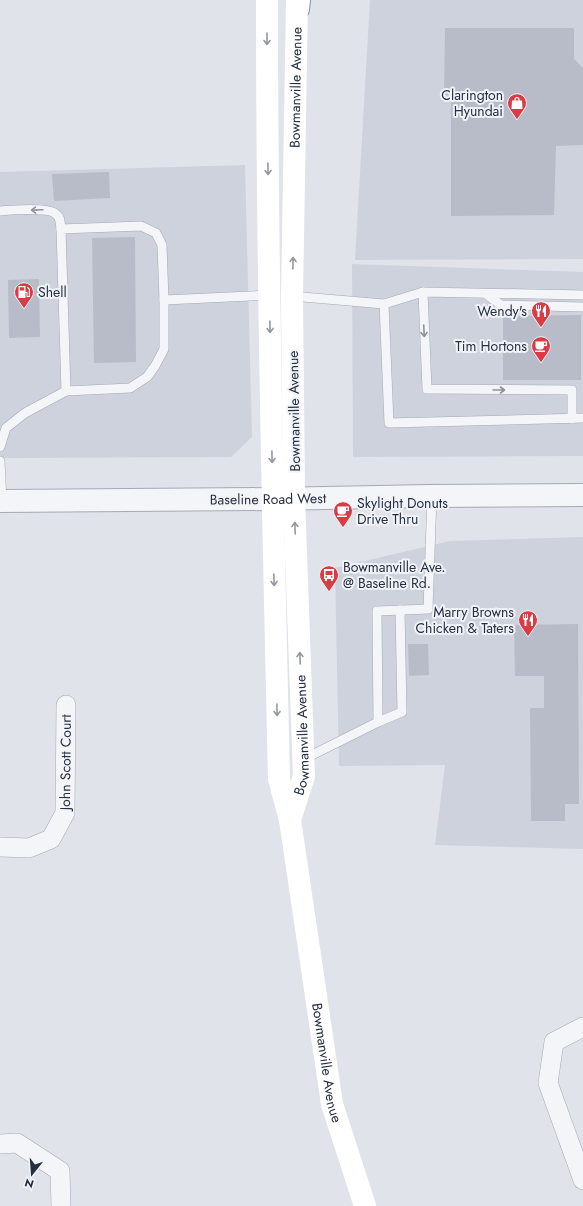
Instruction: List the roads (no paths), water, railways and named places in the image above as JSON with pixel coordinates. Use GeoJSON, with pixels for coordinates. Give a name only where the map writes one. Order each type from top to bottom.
{"type":"FeatureCollection","features":[{"type":"Feature","properties":{"kind":"main road","name":"Bowmanville Avenue"},"geometry":{"type":"LineString","coordinates":[[267,0],[281,295],[294,498],[304,760],[304,776],[290,820]]}},
{"type":"Feature","properties":{"kind":"main road","name":"Bowmanville Avenue"},"geometry":{"type":"LineString","coordinates":[[298,3],[281,295],[272,499],[279,779],[290,820],[332,1104],[365,1206]]}},
{"type":"Feature","properties":{"kind":"street","name":"Baseline Road West"},"geometry":{"type":"LineString","coordinates":[[1,501],[583,495]]}},
{"type":"Feature","properties":{"kind":"street","name":"John Scott Court"},"geometry":{"type":"LineString","coordinates":[[0,847],[29,848],[51,839],[65,813],[66,705]]}},
{"type":"Feature","properties":{"kind":"street"},"geometry":{"type":"LineString","coordinates":[[583,1027],[554,1042],[548,1083],[583,1180]]}},
{"type":"Feature","properties":{"kind":"street"},"geometry":{"type":"LineString","coordinates":[[0,1144],[17,1143],[60,1171],[60,1206]]}},
{"type":"Feature","properties":{"kind":"lane"},"geometry":{"type":"LineString","coordinates":[[0,211],[47,210],[56,213],[60,218],[66,390]]}},
{"type":"Feature","properties":{"kind":"lane"},"geometry":{"type":"LineString","coordinates":[[0,447],[3,427],[25,413],[66,390],[130,388],[147,377],[164,349],[162,245],[156,233],[141,226],[61,229]]}},
{"type":"Feature","properties":{"kind":"lane"},"geometry":{"type":"LineString","coordinates":[[164,300],[281,295],[384,304],[423,292],[583,295]]}},
{"type":"Feature","properties":{"kind":"lane"},"geometry":{"type":"LineString","coordinates":[[423,292],[427,389],[572,390],[572,419]]}},
{"type":"Feature","properties":{"kind":"lane"},"geometry":{"type":"LineString","coordinates":[[486,294],[501,305],[583,307]]}},
{"type":"Feature","properties":{"kind":"lane"},"geometry":{"type":"LineString","coordinates":[[384,304],[389,423],[583,418]]}},
{"type":"Feature","properties":{"kind":"lane"},"geometry":{"type":"LineString","coordinates":[[0,461],[1,501]]}},
{"type":"Feature","properties":{"kind":"lane"},"geometry":{"type":"LineString","coordinates":[[378,722],[377,611],[428,609],[432,496]]}},
{"type":"Feature","properties":{"kind":"lane"},"geometry":{"type":"LineString","coordinates":[[304,760],[378,722],[402,712],[400,610]]}},
{"type":"Feature","properties":{"kind":"place","name":"Clarington Hyundai"},"geometry":{"type":"Point","coordinates":[517,120]}},
{"type":"Feature","properties":{"kind":"place","name":"Shell"},"geometry":{"type":"Point","coordinates":[24,309]}},
{"type":"Feature","properties":{"kind":"place","name":"Wendy's"},"geometry":{"type":"Point","coordinates":[541,328]}},
{"type":"Feature","properties":{"kind":"place","name":"Tim Hortons"},"geometry":{"type":"Point","coordinates":[541,363]}},
{"type":"Feature","properties":{"kind":"place","name":"Skylight Donuts Drive Thru"},"geometry":{"type":"Point","coordinates":[343,528]}},
{"type":"Feature","properties":{"kind":"place","name":"Bowmanville Ave. @ Baseline Rd."},"geometry":{"type":"Point","coordinates":[329,592]}},
{"type":"Feature","properties":{"kind":"place","name":"Marry Browns Chicken & Taters"},"geometry":{"type":"Point","coordinates":[528,637]}}]}
